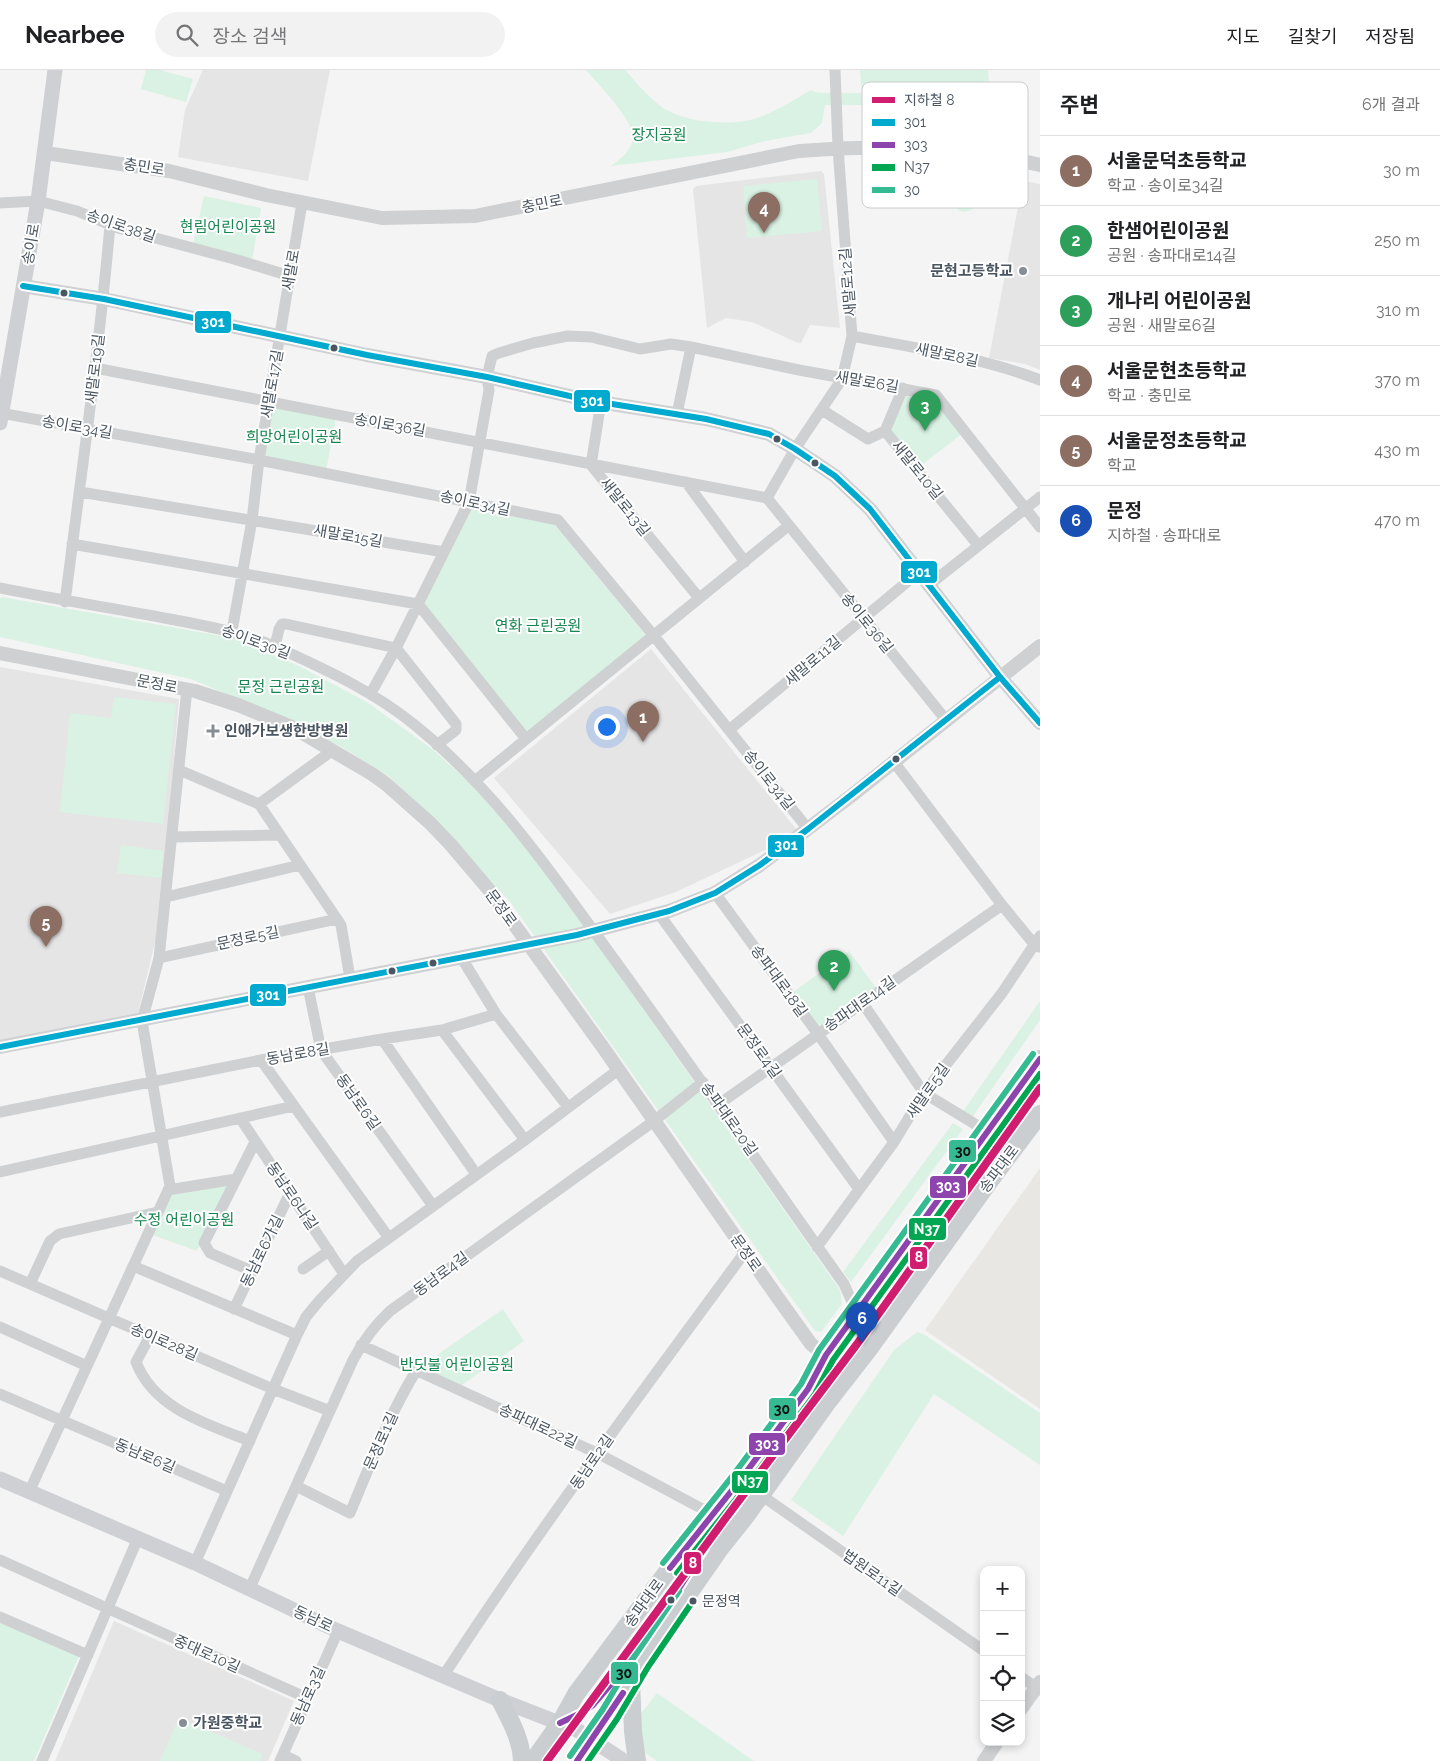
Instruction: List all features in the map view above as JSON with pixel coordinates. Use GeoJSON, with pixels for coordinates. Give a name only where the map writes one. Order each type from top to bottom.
{"type":"FeatureCollection","features":[{"type":"Feature","properties":{"kind":"main road","name":"송이로"},"geometry":{"type":"LineString","coordinates":[[0,416],[38,201],[55,70]]}},
{"type":"Feature","properties":{"kind":"main road","name":"송파대로"},"geometry":{"type":"LineString","coordinates":[[533,1761],[560,1723],[576,1694],[670,1568],[808,1390],[826,1356],[1040,1059]]}},
{"type":"Feature","properties":{"kind":"main road","name":"송파대로"},"geometry":{"type":"LineString","coordinates":[[577,1761],[719,1550],[746,1516],[1040,1114]]}},
{"type":"Feature","properties":{"kind":"main road","name":"동남로"},"geometry":{"type":"LineString","coordinates":[[0,1479],[195,1563],[338,1631],[500,1700],[560,1723],[593,1739],[624,1761]]}},
{"type":"Feature","properties":{"kind":"main road"},"geometry":{"type":"LineString","coordinates":[[631,1679],[633,1732],[637,1761]]}},
{"type":"Feature","properties":{"kind":"main road"},"geometry":{"type":"LineString","coordinates":[[500,1700],[516,1731],[522,1761]]}},
{"type":"Feature","properties":{"kind":"street","name":"새말로12길"},"geometry":{"type":"LineString","coordinates":[[795,449],[843,378],[852,336],[838,148],[835,70]]}},
{"type":"Feature","properties":{"kind":"street","name":"충민로"},"geometry":{"type":"LineString","coordinates":[[44,153],[169,171],[302,203],[382,218],[475,216],[799,151],[862,148]]}},
{"type":"Feature","properties":{"kind":"street","name":"송이로38길"},"geometry":{"type":"LineString","coordinates":[[0,203],[38,201],[77,212],[110,225],[290,276]]}},
{"type":"Feature","properties":{"kind":"street","name":"새말로"},"geometry":{"type":"LineString","coordinates":[[280,337],[302,203]]}},
{"type":"Feature","properties":{"kind":"street","name":"새말로19길"},"geometry":{"type":"LineString","coordinates":[[65,602],[104,299],[110,225]]}},
{"type":"Feature","properties":{"kind":"street"},"geometry":{"type":"LineString","coordinates":[[23,286],[104,299],[601,402],[706,418],[769,434],[835,476],[870,509],[1000,677],[1040,723]]}},
{"type":"Feature","properties":{"kind":"street","name":"새말로6길"},"geometry":{"type":"LineString","coordinates":[[486,377],[492,356],[568,336],[590,337],[640,349],[671,344],[691,347],[843,378],[936,394],[1040,527]]}},
{"type":"Feature","properties":{"kind":"street","name":"새말로8길"},"geometry":{"type":"LineString","coordinates":[[852,336],[965,358],[1040,380]]}},
{"type":"Feature","properties":{"kind":"street","name":"새말로17길"},"geometry":{"type":"LineString","coordinates":[[232,631],[252,520],[259,460],[280,337]]}},
{"type":"Feature","properties":{"kind":"street"},"geometry":{"type":"LineString","coordinates":[[677,414],[691,347]]}},
{"type":"Feature","properties":{"kind":"street","name":"송이로36길"},"geometry":{"type":"LineString","coordinates":[[95,368],[767,498],[946,720]]}},
{"type":"Feature","properties":{"kind":"street"},"geometry":{"type":"LineString","coordinates":[[371,693],[396,648],[468,502],[489,390],[486,377]]}},
{"type":"Feature","properties":{"kind":"street","name":"새말로10길"},"geometry":{"type":"LineString","coordinates":[[903,388],[885,431],[978,545]]}},
{"type":"Feature","properties":{"kind":"street","name":"새말로13길"},"geometry":{"type":"LineString","coordinates":[[601,402],[591,465],[699,598]]}},
{"type":"Feature","properties":{"kind":"street"},"geometry":{"type":"LineString","coordinates":[[822,410],[868,439],[885,431]]}},
{"type":"Feature","properties":{"kind":"street","name":"송이로34길"},"geometry":{"type":"LineString","coordinates":[[0,416],[88,429],[259,460],[558,520],[654,636],[808,829]]}},
{"type":"Feature","properties":{"kind":"street"},"geometry":{"type":"LineString","coordinates":[[767,498],[795,449]]}},
{"type":"Feature","properties":{"kind":"street"},"geometry":{"type":"LineString","coordinates":[[686,482],[745,562]]}},
{"type":"Feature","properties":{"kind":"street"},"geometry":{"type":"LineString","coordinates":[[80,492],[252,520]]}},
{"type":"Feature","properties":{"kind":"street"},"geometry":{"type":"LineString","coordinates":[[929,585],[1040,497]]}},
{"type":"Feature","properties":{"kind":"street","name":"새말로15길"},"geometry":{"type":"LineString","coordinates":[[252,520],[444,552]]}},
{"type":"Feature","properties":{"kind":"street"},"geometry":{"type":"LineString","coordinates":[[476,780],[788,526]]}},
{"type":"Feature","properties":{"kind":"street"},"geometry":{"type":"LineString","coordinates":[[72,544],[418,604],[526,739]]}},
{"type":"Feature","properties":{"kind":"street","name":"새말로11길"},"geometry":{"type":"LineString","coordinates":[[729,730],[919,572]]}},
{"type":"Feature","properties":{"kind":"street","name":"송이로30길"},"geometry":{"type":"LineString","coordinates":[[0,588],[65,602],[232,631],[275,646],[371,693],[417,727],[476,780],[531,844],[594,931]]}},
{"type":"Feature","properties":{"kind":"street"},"geometry":{"type":"LineString","coordinates":[[275,646],[279,629],[282,624],[286,624],[396,648],[456,724],[456,730],[437,745]]}},
{"type":"Feature","properties":{"kind":"street"},"geometry":{"type":"LineString","coordinates":[[0,1047],[142,1021],[350,978],[594,931],[659,914],[715,893],[760,865],[808,829],[1040,646]]}},
{"type":"Feature","properties":{"kind":"street","name":"문정로"},"geometry":{"type":"LineString","coordinates":[[0,654],[187,689],[238,705],[294,728],[386,784],[430,823],[490,891],[811,1344],[849,1374]]}},
{"type":"Feature","properties":{"kind":"street"},"geometry":{"type":"LineString","coordinates":[[29,1492],[170,1186],[142,1021],[159,958],[187,689]]}},
{"type":"Feature","properties":{"kind":"street"},"geometry":{"type":"LineString","coordinates":[[259,804],[333,750]]}},
{"type":"Feature","properties":{"kind":"street"},"geometry":{"type":"LineString","coordinates":[[894,762],[1002,904],[1038,943]]}},
{"type":"Feature","properties":{"kind":"street"},"geometry":{"type":"LineString","coordinates":[[179,770],[259,804],[337,919],[340,925],[350,978]]}},
{"type":"Feature","properties":{"kind":"street"},"geometry":{"type":"LineString","coordinates":[[172,837],[280,835]]}},
{"type":"Feature","properties":{"kind":"street"},"geometry":{"type":"LineString","coordinates":[[166,897],[300,865]]}},
{"type":"Feature","properties":{"kind":"street","name":"송파대로18길"},"geometry":{"type":"LineString","coordinates":[[715,893],[894,1142]]}},
{"type":"Feature","properties":{"kind":"street","name":"송파대로14길"},"geometry":{"type":"LineString","coordinates":[[718,1104],[772,1068],[1002,904]]}},
{"type":"Feature","properties":{"kind":"street","name":"문정로4길"},"geometry":{"type":"LineString","coordinates":[[659,914],[859,1189]]}},
{"type":"Feature","properties":{"kind":"street","name":"문정로5길"},"geometry":{"type":"LineString","coordinates":[[159,958],[337,919]]}},
{"type":"Feature","properties":{"kind":"street","name":"송파대로20길"},"geometry":{"type":"LineString","coordinates":[[594,931],[703,1082],[844,1284],[857,1313]]}},
{"type":"Feature","properties":{"kind":"street","name":"새말로5길"},"geometry":{"type":"LineString","coordinates":[[817,1247],[894,1142],[924,1094],[1038,943]]}},
{"type":"Feature","properties":{"kind":"street"},"geometry":{"type":"LineString","coordinates":[[461,957],[496,1014],[568,1107]]}},
{"type":"Feature","properties":{"kind":"street","name":"동남로6길"},"geometry":{"type":"LineString","coordinates":[[308,987],[322,1050],[432,1206]]}},
{"type":"Feature","properties":{"kind":"street"},"geometry":{"type":"LineString","coordinates":[[862,1002],[924,1094],[988,1132]]}},
{"type":"Feature","properties":{"kind":"street","name":"동남로8길"},"geometry":{"type":"LineString","coordinates":[[0,1112],[261,1060],[442,1030],[496,1014]]}},
{"type":"Feature","properties":{"kind":"street"},"geometry":{"type":"LineString","coordinates":[[442,1030],[525,1140]]}},
{"type":"Feature","properties":{"kind":"street"},"geometry":{"type":"LineString","coordinates":[[382,1039],[476,1174]]}},
{"type":"Feature","properties":{"kind":"street"},"geometry":{"type":"LineString","coordinates":[[261,1060],[389,1238]]}},
{"type":"Feature","properties":{"kind":"street"},"geometry":{"type":"LineString","coordinates":[[195,1563],[306,1317],[357,1261],[525,1140],[618,1070]]}},
{"type":"Feature","properties":{"kind":"street"},"geometry":{"type":"LineString","coordinates":[[654,1121],[703,1082]]}},
{"type":"Feature","properties":{"kind":"street"},"geometry":{"type":"LineString","coordinates":[[0,1172],[294,1106]]}},
{"type":"Feature","properties":{"kind":"street","name":"동남로6나길"},"geometry":{"type":"LineString","coordinates":[[240,1118],[344,1274]]}},
{"type":"Feature","properties":{"kind":"street","name":"동남로4길"},"geometry":{"type":"LineString","coordinates":[[249,1590],[361,1345],[375,1325],[390,1311],[654,1121]]}},
{"type":"Feature","properties":{"kind":"street","name":"동남로6나길"},"geometry":{"type":"LineString","coordinates":[[252,1271],[210,1253],[204,1243],[255,1142]]}},
{"type":"Feature","properties":{"kind":"street"},"geometry":{"type":"LineString","coordinates":[[168,1190],[236,1179]]}},
{"type":"Feature","properties":{"kind":"street","name":"동남로6가길"},"geometry":{"type":"LineString","coordinates":[[234,1309],[290,1193]]}},
{"type":"Feature","properties":{"kind":"street"},"geometry":{"type":"LineString","coordinates":[[30,1284],[50,1241],[58,1234],[158,1212]]}},
{"type":"Feature","properties":{"kind":"street"},"geometry":{"type":"LineString","coordinates":[[303,1269],[329,1251]]}},
{"type":"Feature","properties":{"kind":"street","name":"동남로2길"},"geometry":{"type":"LineString","coordinates":[[444,1675],[506,1582],[638,1397],[745,1252]]}},
{"type":"Feature","properties":{"kind":"street"},"geometry":{"type":"LineString","coordinates":[[133,1266],[297,1336]]}},
{"type":"Feature","properties":{"kind":"street","name":"송이로28길"},"geometry":{"type":"LineString","coordinates":[[0,1271],[273,1389],[330,1411]]}},
{"type":"Feature","properties":{"kind":"street"},"geometry":{"type":"LineString","coordinates":[[0,1327],[87,1366]]}},
{"type":"Feature","properties":{"kind":"street"},"geometry":{"type":"LineString","coordinates":[[150,1336],[136,1362],[141,1376],[164,1399],[189,1417],[250,1441]]}},
{"type":"Feature","properties":{"kind":"street","name":"송파대로22길"},"geometry":{"type":"LineString","coordinates":[[361,1345],[599,1454],[712,1514]]}},
{"type":"Feature","properties":{"kind":"street","name":"문정로1길"},"geometry":{"type":"LineString","coordinates":[[296,1486],[350,1513],[391,1419],[416,1371]]}},
{"type":"Feature","properties":{"kind":"street"},"geometry":{"type":"LineString","coordinates":[[0,1394],[62,1420]]}},
{"type":"Feature","properties":{"kind":"street","name":"동남로6길"},"geometry":{"type":"LineString","coordinates":[[62,1420],[227,1491]]}},
{"type":"Feature","properties":{"kind":"street","name":"법원로11길"},"geometry":{"type":"LineString","coordinates":[[761,1495],[980,1648]]}},
{"type":"Feature","properties":{"kind":"street"},"geometry":{"type":"LineString","coordinates":[[42,1761],[138,1538]]}},
{"type":"Feature","properties":{"kind":"street","name":"중대로10길"},"geometry":{"type":"LineString","coordinates":[[0,1560],[307,1698]]}},
{"type":"Feature","properties":{"kind":"street"},"geometry":{"type":"LineString","coordinates":[[0,1616],[88,1655]]}},
{"type":"Feature","properties":{"kind":"street","name":"동남로3길"},"geometry":{"type":"LineString","coordinates":[[282,1758],[338,1631]]}},
{"type":"Feature","properties":{"kind":"street"},"geometry":{"type":"LineString","coordinates":[[1025,1679],[1039,1686],[1025,1704]]}},
{"type":"Feature","properties":{"kind":"street"},"geometry":{"type":"LineString","coordinates":[[984,1761],[994,1746]]}},
{"type":"Feature","properties":{"kind":"street"},"geometry":{"type":"LineString","coordinates":[[282,1758],[296,1761]]}},
{"type":"Feature","properties":{"kind":"shaded area"},"geometry":{"type":"Polygon","coordinates":[[[203,70],[330,70],[308,181],[178,157],[185,110],[203,70]]]}},
{"type":"Feature","properties":{"kind":"shaded area"},"geometry":{"type":"Polygon","coordinates":[[[821,171],[824,174],[840,328],[810,325],[801,343],[798,343],[752,322],[726,318],[707,328],[693,189],[696,186],[821,171]]]}},
{"type":"Feature","properties":{"kind":"shaded area","name":"문현고등학교"},"geometry":{"type":"Polygon","coordinates":[[[1028,182],[1040,184],[1040,370],[1025,364],[989,358],[1018,208],[1028,208],[1028,182]]]}},
{"type":"Feature","properties":{"kind":"shaded area"},"geometry":{"type":"Polygon","coordinates":[[[651,649],[796,829],[778,844],[676,892],[610,914],[494,778],[651,649]]]}},
{"type":"Feature","properties":{"kind":"shaded area"},"geometry":{"type":"Polygon","coordinates":[[[0,667],[179,699],[165,865],[156,938],[138,1014],[0,1040],[0,667]]]}},
{"type":"Feature","properties":{"kind":"shaded area"},"geometry":{"type":"Polygon","coordinates":[[[1040,1168],[1040,1409],[925,1330],[1040,1168]]]}},
{"type":"Feature","properties":{"kind":"shaded area"},"geometry":{"type":"Polygon","coordinates":[[[114,1621],[294,1701],[268,1761],[55,1761],[114,1621]]]}},
{"type":"Feature","properties":{"kind":"green space"},"geometry":{"type":"Polygon","coordinates":[[[146,70],[160,70],[193,79],[186,102],[141,89],[146,70]]]}},
{"type":"Feature","properties":{"kind":"green space","name":"장지공원"},"geometry":{"type":"Polygon","coordinates":[[[586,70],[625,70],[663,108],[684,117],[710,122],[737,122],[760,117],[811,90],[818,93],[862,93],[862,105],[825,105],[822,123],[811,133],[765,141],[727,152],[611,166],[630,148],[633,140],[633,133],[629,124],[615,104],[586,70]]]}},
{"type":"Feature","properties":{"kind":"green space","name":"장지공원"},"geometry":{"type":"Polygon","coordinates":[[[860,70],[988,70],[989,82],[862,82],[862,93],[860,70]]]}},
{"type":"Feature","properties":{"kind":"green space"},"geometry":{"type":"Polygon","coordinates":[[[817,179],[822,231],[747,238],[743,186],[817,179]]]}},
{"type":"Feature","properties":{"kind":"green space","name":"현림어린이공원"},"geometry":{"type":"Polygon","coordinates":[[[204,196],[261,208],[252,261],[193,244],[204,196]]]}},
{"type":"Feature","properties":{"kind":"green space"},"geometry":{"type":"Polygon","coordinates":[[[958,208],[973,208],[964,212],[958,208]]]}},
{"type":"Feature","properties":{"kind":"green space"},"geometry":{"type":"Polygon","coordinates":[[[905,392],[934,397],[963,433],[919,467],[888,429],[905,392]]]}},
{"type":"Feature","properties":{"kind":"green space","name":"희망어린이공원"},"geometry":{"type":"Polygon","coordinates":[[[270,405],[336,418],[326,471],[263,459],[270,405]]]}},
{"type":"Feature","properties":{"kind":"green space","name":"연화 근린공원"},"geometry":{"type":"Polygon","coordinates":[[[470,509],[554,524],[648,638],[526,735],[423,605],[470,509]]]}},
{"type":"Feature","properties":{"kind":"green space","name":"문정 근린공원"},"geometry":{"type":"Polygon","coordinates":[[[0,598],[233,638],[301,667],[367,702],[432,749],[471,784],[528,849],[594,939],[840,1290],[842,1304],[821,1332],[815,1331],[511,903],[441,826],[390,777],[340,746],[294,723],[191,679],[0,637],[0,598]]]}},
{"type":"Feature","properties":{"kind":"green space"},"geometry":{"type":"Polygon","coordinates":[[[114,697],[176,704],[163,824],[60,812],[70,713],[111,718],[114,697]]]}},
{"type":"Feature","properties":{"kind":"green space"},"geometry":{"type":"Polygon","coordinates":[[[121,845],[164,851],[161,878],[117,873],[121,845]]]}},
{"type":"Feature","properties":{"kind":"green space"},"geometry":{"type":"Polygon","coordinates":[[[849,951],[876,988],[818,1030],[792,993],[849,951]]]}},
{"type":"Feature","properties":{"kind":"green space"},"geometry":{"type":"Polygon","coordinates":[[[1040,1001],[1040,1020],[971,1119],[962,1113],[1040,1001]]]}},
{"type":"Feature","properties":{"kind":"green space"},"geometry":{"type":"Polygon","coordinates":[[[953,1123],[963,1129],[851,1282],[843,1272],[953,1123]]]}},
{"type":"Feature","properties":{"kind":"green space","name":"수정 어린이공원"},"geometry":{"type":"Polygon","coordinates":[[[229,1185],[197,1251],[150,1234],[167,1196],[229,1185]]]}},
{"type":"Feature","properties":{"kind":"green space","name":"반딧불 어린이공원"},"geometry":{"type":"Polygon","coordinates":[[[503,1309],[524,1341],[459,1387],[424,1368],[440,1353],[503,1309]]]}},
{"type":"Feature","properties":{"kind":"green space"},"geometry":{"type":"Polygon","coordinates":[[[917,1332],[925,1335],[1040,1413],[1040,1465],[934,1394],[843,1536],[791,1500],[894,1350],[917,1332]]]}},
{"type":"Feature","properties":{"kind":"green space"},"geometry":{"type":"Polygon","coordinates":[[[0,1621],[79,1656],[34,1761],[0,1761],[0,1621]]]}},
{"type":"Feature","properties":{"kind":"green space"},"geometry":{"type":"Polygon","coordinates":[[[657,1693],[754,1761],[657,1761],[635,1746],[629,1729],[657,1693]]]}},
{"type":"Feature","properties":{"kind":"green space"},"geometry":{"type":"Polygon","coordinates":[[[179,1718],[263,1754],[260,1761],[160,1761],[179,1718]]]}},
{"type":"Feature","properties":{"kind":"metro line","name":"8"},"geometry":{"type":"LineString","coordinates":[[547,1761],[725,1519],[857,1344],[1040,1088]]}},
{"type":"Feature","properties":{"kind":"transit line","name":"301"},"geometry":{"type":"LineString","coordinates":[[23,286],[104,299],[367,355],[487,377],[587,400],[706,419],[769,434],[835,476],[870,509],[1000,677],[1040,723]]}},
{"type":"Feature","properties":{"kind":"transit line","name":"301"},"geometry":{"type":"LineString","coordinates":[[0,1047],[577,935],[669,911],[715,893],[760,865],[1000,677]]}},
{"type":"Feature","properties":{"kind":"transit line","name":"30"},"geometry":{"type":"LineString","coordinates":[[663,1563],[734,1474],[801,1384],[819,1350],[1033,1054]]}},
{"type":"Feature","properties":{"kind":"transit line","name":"303"},"geometry":{"type":"LineString","coordinates":[[670,1568],[741,1479],[808,1389],[826,1355],[1040,1059]]}},
{"type":"Feature","properties":{"kind":"transit line","name":"N37"},"geometry":{"type":"LineString","coordinates":[[677,1573],[748,1484],[815,1394],[833,1360],[1040,1074]]}},
{"type":"Feature","properties":{"kind":"transit line","name":"303"},"geometry":{"type":"LineString","coordinates":[[560,1723],[593,1705],[618,1676],[673,1598],[705,1548]]}},
{"type":"Feature","properties":{"kind":"transit line","name":"30"},"geometry":{"type":"LineString","coordinates":[[570,1756],[603,1709],[634,1657],[679,1591]]}},
{"type":"Feature","properties":{"kind":"transit line","name":"N37"},"geometry":{"type":"LineString","coordinates":[[588,1761],[693,1601]]}},
{"type":"Feature","properties":{"kind":"transit line","name":"303"},"geometry":{"type":"LineString","coordinates":[[577,1761],[623,1693]]}},
{"type":"Feature","properties":{"kind":"place","name":"서울문현초등학교"},"geometry":{"type":"Point","coordinates":[764,233]}},
{"type":"Feature","properties":{"kind":"place","name":"문현고등학교"},"geometry":{"type":"Point","coordinates":[1023,271]}},
{"type":"Feature","properties":{"kind":"place","name":"개나리 어린이공원"},"geometry":{"type":"Point","coordinates":[925,431]}},
{"type":"Feature","properties":{"kind":"place","name":"인애가보생한방병원"},"geometry":{"type":"Point","coordinates":[213,731]}},
{"type":"Feature","properties":{"kind":"place","name":"서울문덕초등학교"},"geometry":{"type":"Point","coordinates":[643,742]}},
{"type":"Feature","properties":{"kind":"place","name":"서울문정초등학교"},"geometry":{"type":"Point","coordinates":[46,947]}},
{"type":"Feature","properties":{"kind":"place","name":"한샘어린이공원"},"geometry":{"type":"Point","coordinates":[834,991]}},
{"type":"Feature","properties":{"kind":"place","name":"문정"},"geometry":{"type":"Point","coordinates":[862,1343]}},
{"type":"Feature","properties":{"kind":"place","name":"문정역"},"geometry":{"type":"Point","coordinates":[693,1601]}},
{"type":"Feature","properties":{"kind":"place","name":"가원중학교"},"geometry":{"type":"Point","coordinates":[183,1723]}}]}
